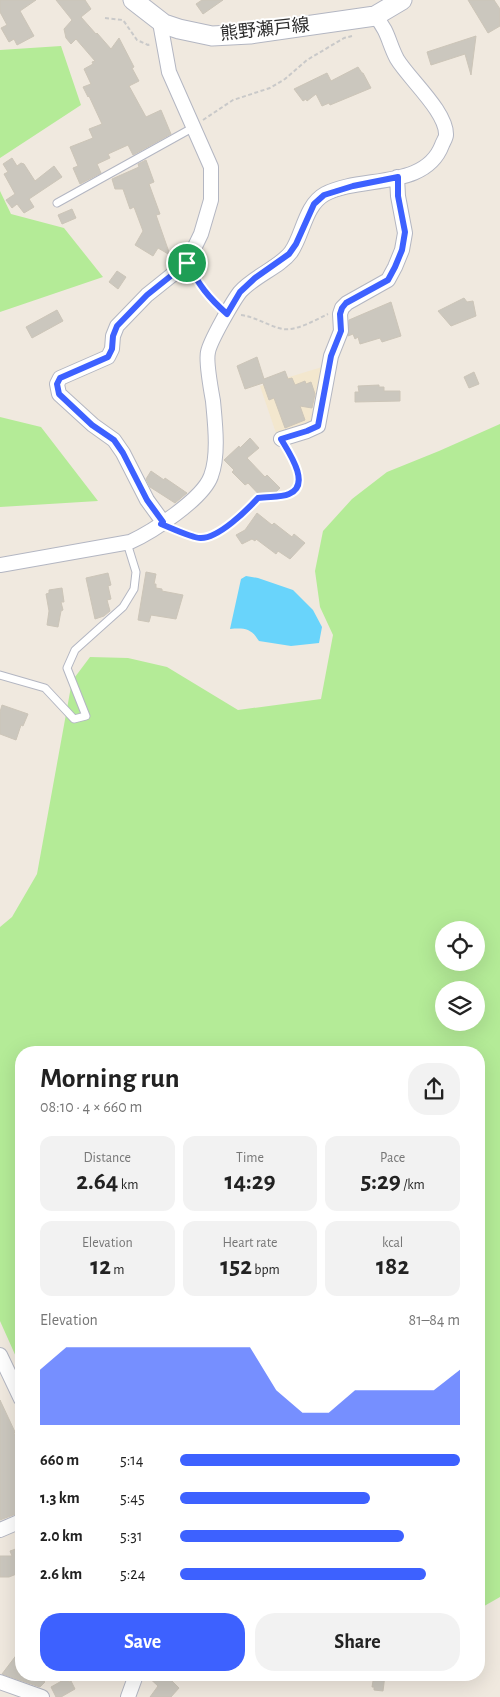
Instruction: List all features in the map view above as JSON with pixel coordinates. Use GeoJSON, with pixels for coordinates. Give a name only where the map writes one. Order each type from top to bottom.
{"type":"FeatureCollection","features":[{"type":"Feature","properties":{"kind":"main road","name":"熊野瀬戸線"},"geometry":{"type":"LineString","coordinates":[[133,0],[164,30],[179,29],[212,36],[250,34],[375,16],[402,0]]}},
{"type":"Feature","properties":{"kind":"street"},"geometry":{"type":"LineString","coordinates":[[0,564],[127,542],[145,535],[185,506],[204,489],[211,477],[214,458],[215,422],[208,352],[240,292],[255,278],[289,254],[296,244],[314,204],[324,195],[353,186],[420,171],[432,163],[440,151],[446,135],[443,124],[437,111],[397,59],[384,26],[375,16]]}},
{"type":"Feature","properties":{"kind":"street"},"geometry":{"type":"LineString","coordinates":[[162,523],[114,440],[92,425],[59,394],[57,384],[60,378],[108,357],[112,349],[113,336],[117,326],[147,295],[187,263],[201,234],[211,200],[211,167],[168,72],[164,30]]}},
{"type":"Feature","properties":{"kind":"street"},"geometry":{"type":"LineString","coordinates":[[281,439],[318,426],[331,356],[341,331],[340,314],[342,308],[346,303],[388,280],[395,267],[402,250],[405,232],[398,196],[398,177]]}},
{"type":"Feature","properties":{"kind":"street"},"geometry":{"type":"LineString","coordinates":[[0,1355],[15,1386]]}},
{"type":"Feature","properties":{"kind":"street"},"geometry":{"type":"LineString","coordinates":[[0,1530],[15,1524]]}},
{"type":"Feature","properties":{"kind":"street"},"geometry":{"type":"LineString","coordinates":[[128,1697],[134,1681]]}},
{"type":"Feature","properties":{"kind":"street"},"geometry":{"type":"LineString","coordinates":[[0,1682],[42,1697]]}},
{"type":"Feature","properties":{"kind":"lane"},"geometry":{"type":"LineString","coordinates":[[57,202],[194,128]]}},
{"type":"Feature","properties":{"kind":"lane"},"geometry":{"type":"LineString","coordinates":[[0,676],[45,688],[74,719],[86,716],[67,668],[75,650],[123,607],[134,589],[136,572],[127,542]]}},
{"type":"Feature","properties":{"kind":"path"},"geometry":{"type":"LineString","coordinates":[[106,18],[123,20],[137,40],[148,45],[164,30]]}},
{"type":"Feature","properties":{"kind":"path"},"geometry":{"type":"LineString","coordinates":[[194,128],[233,100],[270,88],[285,79],[307,60],[344,38],[352,36]]}},
{"type":"Feature","properties":{"kind":"path"},"geometry":{"type":"LineString","coordinates":[[187,263],[201,287],[227,314],[252,316],[281,328],[291,329],[342,308]]}},
{"type":"Feature","properties":{"kind":"path"},"geometry":{"type":"LineString","coordinates":[[162,523],[201,538],[210,536],[244,513],[258,498],[290,494],[297,488],[299,479],[296,466],[281,439]]}},
{"type":"Feature","properties":{"kind":"shaded area"},"geometry":{"type":"Polygon","coordinates":[[[322,367],[311,428],[277,436],[260,386],[322,367]]]}},
{"type":"Feature","properties":{"kind":"green space"},"geometry":{"type":"Polygon","coordinates":[[[61,46],[81,105],[0,158],[0,50],[61,46]]]}},
{"type":"Feature","properties":{"kind":"green space"},"geometry":{"type":"Polygon","coordinates":[[[0,191],[11,214],[64,228],[103,277],[0,312],[0,191]]]}},
{"type":"Feature","properties":{"kind":"green space"},"geometry":{"type":"Polygon","coordinates":[[[0,417],[41,427],[98,501],[0,507],[0,417]]]}},
{"type":"Feature","properties":{"kind":"green space"},"geometry":{"type":"Polygon","coordinates":[[[500,424],[500,1597],[485,1606],[485,1046],[15,1046],[15,1355],[0,1321],[0,927],[12,917],[37,874],[72,681],[90,657],[128,658],[167,667],[238,710],[321,699],[333,635],[320,607],[315,571],[323,531],[352,499],[387,472],[500,424]]]}},
{"type":"Feature","properties":{"kind":"water"},"geometry":{"type":"Polygon","coordinates":[[[246,576],[258,578],[293,590],[313,610],[322,627],[319,643],[291,646],[259,641],[250,631],[230,629],[241,579],[246,576]]]}},
{"type":"Feature","properties":{"kind":"building"},"geometry":{"type":"Polygon","coordinates":[[[0,0],[36,0],[20,11],[34,36],[17,45],[14,39],[9,42],[1,28],[7,25],[0,12],[0,0]]]}},
{"type":"Feature","properties":{"kind":"building"},"geometry":{"type":"Polygon","coordinates":[[[56,0],[85,0],[91,9],[81,17],[96,34],[111,49],[119,38],[139,81],[129,86],[146,117],[161,110],[171,134],[133,155],[128,145],[108,154],[110,158],[97,164],[101,173],[80,184],[73,168],[78,166],[70,147],[93,138],[89,129],[102,124],[83,87],[91,84],[84,69],[95,61],[76,39],[71,44],[66,38],[64,29],[72,20],[56,0]]]}},
{"type":"Feature","properties":{"kind":"building"},"geometry":{"type":"Polygon","coordinates":[[[202,0],[223,0],[203,14],[196,4],[202,0]]]}},
{"type":"Feature","properties":{"kind":"building"},"geometry":{"type":"Polygon","coordinates":[[[468,0],[494,0],[500,9],[500,26],[488,33],[468,0]]]}},
{"type":"Feature","properties":{"kind":"building"},"geometry":{"type":"Polygon","coordinates":[[[476,36],[471,75],[465,54],[431,65],[427,52],[476,36]]]}},
{"type":"Feature","properties":{"kind":"building"},"geometry":{"type":"Polygon","coordinates":[[[358,67],[371,88],[330,105],[329,103],[322,106],[316,94],[307,101],[306,99],[303,101],[294,89],[327,73],[331,81],[358,67]]]}},
{"type":"Feature","properties":{"kind":"building"},"geometry":{"type":"Polygon","coordinates":[[[12,158],[17,166],[21,163],[24,164],[35,181],[54,166],[62,177],[29,199],[34,207],[24,213],[17,204],[12,208],[6,200],[15,194],[4,174],[8,172],[3,164],[12,158]]]}},
{"type":"Feature","properties":{"kind":"building"},"geometry":{"type":"Polygon","coordinates":[[[146,160],[154,182],[149,184],[160,214],[156,215],[170,255],[158,248],[153,256],[135,245],[143,231],[134,207],[130,209],[123,189],[115,189],[112,179],[139,167],[138,164],[146,160]]]}},
{"type":"Feature","properties":{"kind":"building"},"geometry":{"type":"Polygon","coordinates":[[[72,209],[76,218],[62,224],[58,215],[72,209]]]}},
{"type":"Feature","properties":{"kind":"building"},"geometry":{"type":"Polygon","coordinates":[[[117,271],[126,277],[118,289],[109,282],[117,271]]]}},
{"type":"Feature","properties":{"kind":"building"},"geometry":{"type":"Polygon","coordinates":[[[464,298],[467,302],[473,301],[476,316],[451,326],[438,311],[464,298]]]}},
{"type":"Feature","properties":{"kind":"building"},"geometry":{"type":"Polygon","coordinates":[[[391,302],[401,336],[382,342],[380,338],[360,344],[358,337],[355,339],[353,334],[348,336],[349,320],[391,302]]]}},
{"type":"Feature","properties":{"kind":"building"},"geometry":{"type":"Polygon","coordinates":[[[57,310],[63,321],[32,338],[26,327],[57,310]]]}},
{"type":"Feature","properties":{"kind":"building"},"geometry":{"type":"Polygon","coordinates":[[[257,357],[264,379],[285,371],[288,379],[292,378],[295,385],[305,381],[306,384],[311,382],[315,394],[312,408],[300,406],[305,420],[285,428],[274,398],[269,400],[263,383],[245,389],[237,366],[257,357]]]}},
{"type":"Feature","properties":{"kind":"building"},"geometry":{"type":"Polygon","coordinates":[[[474,372],[479,384],[469,388],[464,377],[474,372]]]}},
{"type":"Feature","properties":{"kind":"building"},"geometry":{"type":"Polygon","coordinates":[[[379,385],[379,387],[384,387],[384,391],[400,391],[400,401],[355,402],[355,392],[359,392],[358,386],[379,385]]]}},
{"type":"Feature","properties":{"kind":"building"},"geometry":{"type":"Polygon","coordinates":[[[250,438],[259,448],[247,458],[265,477],[267,475],[280,488],[266,502],[248,483],[245,485],[232,472],[234,470],[224,460],[250,438]]]}},
{"type":"Feature","properties":{"kind":"building"},"geometry":{"type":"Polygon","coordinates":[[[151,471],[187,493],[175,503],[150,487],[146,479],[151,471]]]}},
{"type":"Feature","properties":{"kind":"building"},"geometry":{"type":"Polygon","coordinates":[[[257,513],[272,525],[274,523],[292,537],[294,534],[305,543],[290,559],[278,551],[276,554],[256,539],[255,541],[252,539],[242,544],[236,535],[245,530],[257,513]]]}},
{"type":"Feature","properties":{"kind":"building"},"geometry":{"type":"Polygon","coordinates":[[[146,572],[156,574],[154,584],[156,584],[156,588],[183,595],[176,619],[151,615],[149,622],[138,620],[146,572]]]}},
{"type":"Feature","properties":{"kind":"building"},"geometry":{"type":"Polygon","coordinates":[[[108,573],[111,585],[108,586],[111,599],[107,600],[110,611],[104,616],[95,619],[86,578],[108,573]]]}},
{"type":"Feature","properties":{"kind":"building"},"geometry":{"type":"Polygon","coordinates":[[[62,588],[64,602],[61,602],[63,610],[61,611],[58,627],[47,625],[49,611],[46,594],[49,593],[49,590],[62,588]]]}},
{"type":"Feature","properties":{"kind":"building"},"geometry":{"type":"Polygon","coordinates":[[[2,705],[28,714],[23,726],[21,725],[16,740],[0,734],[0,712],[2,705]]]}},
{"type":"Feature","properties":{"kind":"building"},"geometry":{"type":"Polygon","coordinates":[[[0,1400],[15,1432],[15,1514],[0,1520],[0,1400]]]}},
{"type":"Feature","properties":{"kind":"building"},"geometry":{"type":"Polygon","coordinates":[[[15,1549],[15,1575],[0,1577],[0,1556],[12,1556],[10,1551],[15,1549]]]}},
{"type":"Feature","properties":{"kind":"building"},"geometry":{"type":"Polygon","coordinates":[[[15,1657],[15,1678],[2,1674],[15,1657]]]}},
{"type":"Feature","properties":{"kind":"building"},"geometry":{"type":"Polygon","coordinates":[[[22,1681],[45,1682],[40,1687],[22,1681]]]}},
{"type":"Feature","properties":{"kind":"building"},"geometry":{"type":"Polygon","coordinates":[[[62,1681],[71,1681],[75,1689],[61,1697],[56,1697],[51,1687],[62,1681]]]}},
{"type":"Feature","properties":{"kind":"building"},"geometry":{"type":"Polygon","coordinates":[[[153,1681],[172,1681],[179,1688],[171,1697],[150,1697],[158,1686],[153,1681]]]}},
{"type":"Feature","properties":{"kind":"building"},"geometry":{"type":"Polygon","coordinates":[[[373,1681],[384,1681],[383,1691],[374,1690],[374,1687],[372,1687],[373,1681]]]}},
{"type":"Feature","properties":{"kind":"route"},"geometry":{"type":"LineString","coordinates":[[398,177],[398,196],[405,232],[402,250],[395,267],[388,280],[346,303],[342,308],[340,314],[341,331],[328,366],[326,390],[318,426],[281,439],[296,466],[299,479],[297,488],[290,494],[258,498],[230,524],[210,536],[201,538],[161,524],[163,522],[147,500],[123,453],[114,440],[92,425],[59,394],[57,384],[60,378],[108,357],[112,349],[113,336],[117,326],[147,295],[187,263],[201,287],[227,314],[240,292],[255,278],[289,254],[296,244],[314,204],[324,195],[335,190],[398,177]]}}]}
